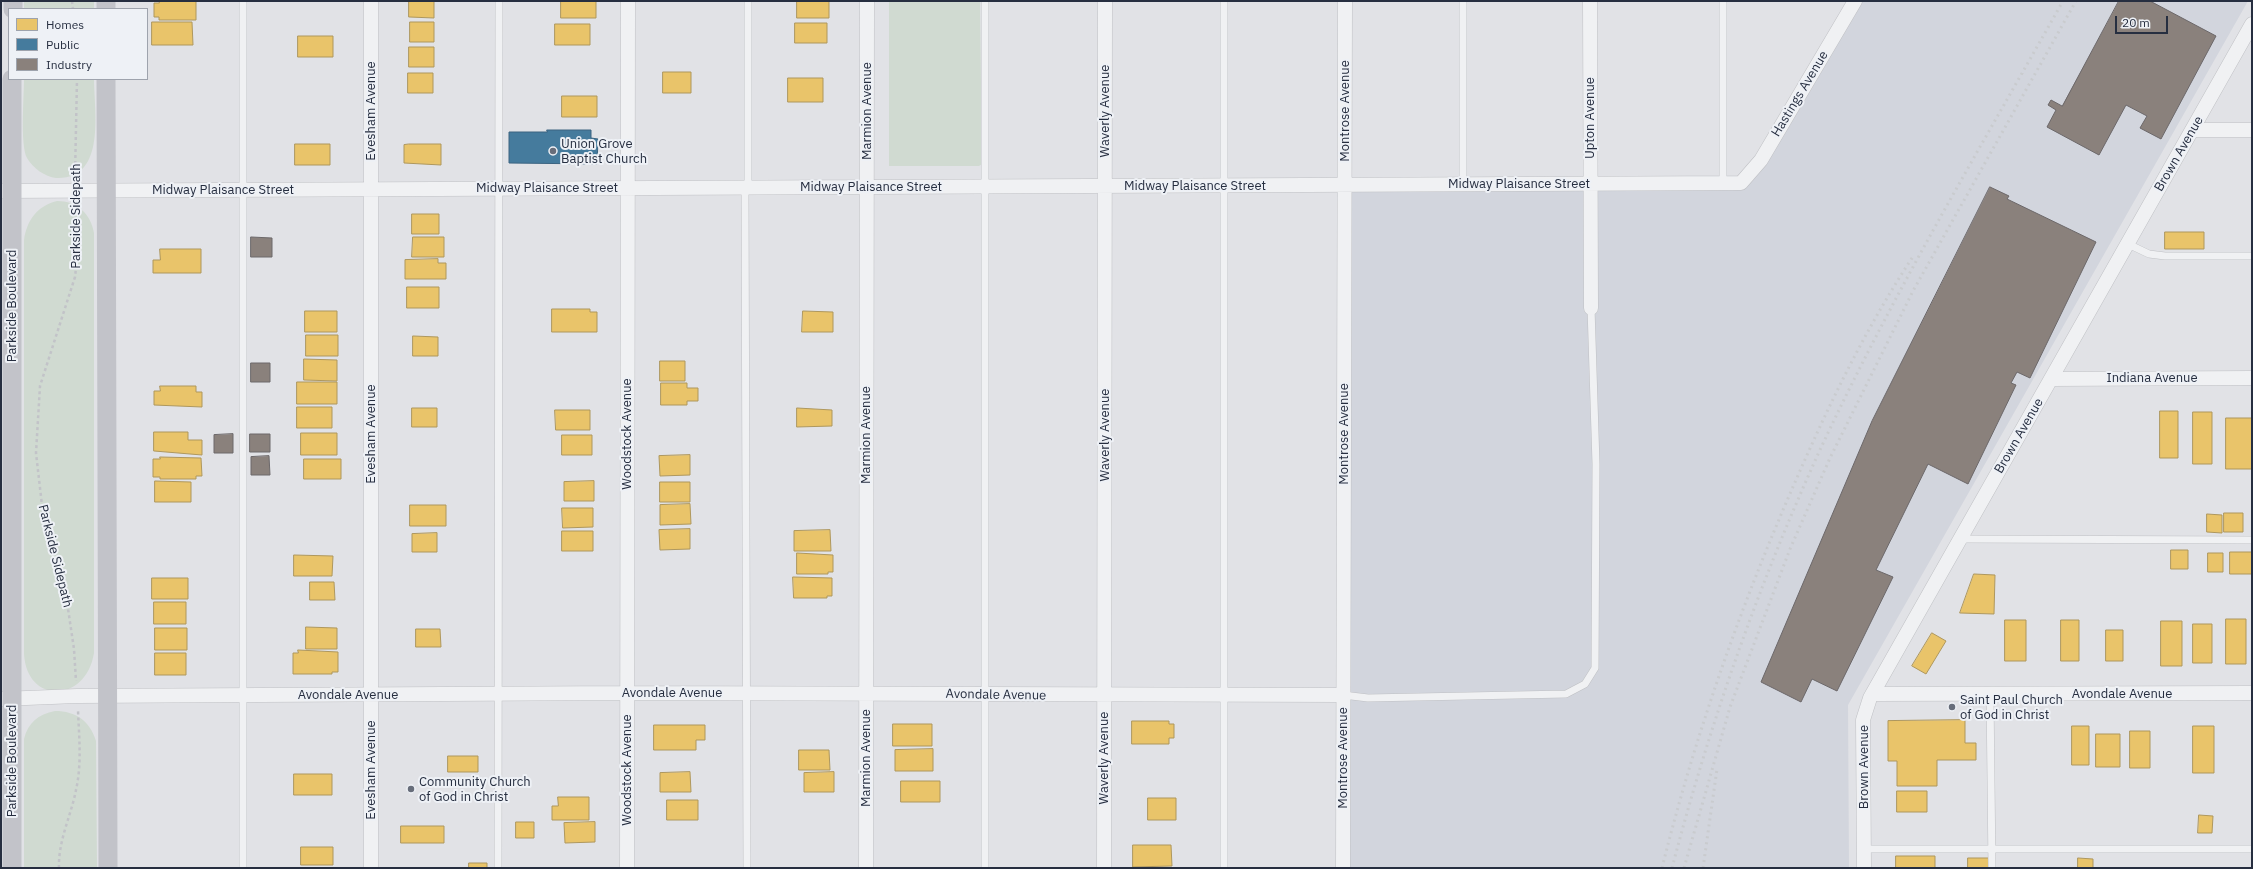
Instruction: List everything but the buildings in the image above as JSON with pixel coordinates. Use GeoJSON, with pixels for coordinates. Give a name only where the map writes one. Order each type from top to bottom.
{"type":"FeatureCollection","features":[{"type":"Feature","properties":{"kind":"street","name":"Evesham Avenue"},"geometry":{"type":"LineString","coordinates":[[371,1],[371,868]]}},
{"type":"Feature","properties":{"kind":"street","name":"Woodstock Avenue"},"geometry":{"type":"LineString","coordinates":[[628,1],[628,868]]}},
{"type":"Feature","properties":{"kind":"street","name":"Marmion Avenue"},"geometry":{"type":"LineString","coordinates":[[866,868],[867,1]]}},
{"type":"Feature","properties":{"kind":"street","name":"Waverly Avenue"},"geometry":{"type":"LineString","coordinates":[[1104,868],[1105,1]]}},
{"type":"Feature","properties":{"kind":"street","name":"Montrose Avenue"},"geometry":{"type":"LineString","coordinates":[[1343,868],[1345,1]]}},
{"type":"Feature","properties":{"kind":"street","name":"Upton Avenue"},"geometry":{"type":"LineString","coordinates":[[1590,1],[1591,308]]}},
{"type":"Feature","properties":{"kind":"street"},"geometry":{"type":"LineString","coordinates":[[1847,1],[1847,16]]}},
{"type":"Feature","properties":{"kind":"street","name":"Hastings Avenue"},"geometry":{"type":"LineString","coordinates":[[1741,183],[1760,160],[1855,1]]}},
{"type":"Feature","properties":{"kind":"street","name":"Brown Avenue"},"geometry":{"type":"LineString","coordinates":[[1864,868],[1863,720],[1873,694],[2252,24]]}},
{"type":"Feature","properties":{"kind":"street","name":"Parkside Boulevard"},"geometry":{"type":"LineString","coordinates":[[12,80],[7,191],[7,699],[12,868]]}},
{"type":"Feature","properties":{"kind":"street"},"geometry":{"type":"LineString","coordinates":[[106,80],[105,190],[108,868]]}},
{"type":"Feature","properties":{"kind":"street"},"geometry":{"type":"LineString","coordinates":[[2192,130],[2252,130]]}},
{"type":"Feature","properties":{"kind":"street","name":"Midway Plaisance Street"},"geometry":{"type":"LineString","coordinates":[[7,191],[371,188],[499,189],[1741,183]]}},
{"type":"Feature","properties":{"kind":"street","name":"Indiana Avenue"},"geometry":{"type":"LineString","coordinates":[[2051,379],[2252,378]]}},
{"type":"Feature","properties":{"kind":"street","name":"Avondale Avenue"},"geometry":{"type":"LineString","coordinates":[[7,699],[78,696],[628,693],[866,693],[1104,696],[1343,695]]}},
{"type":"Feature","properties":{"kind":"street","name":"Avondale Avenue"},"geometry":{"type":"LineString","coordinates":[[1873,694],[2252,693]]}},
{"type":"Feature","properties":{"kind":"lane"},"geometry":{"type":"LineString","coordinates":[[243,868],[244,1]]}},
{"type":"Feature","properties":{"kind":"lane"},"geometry":{"type":"LineString","coordinates":[[498,868],[499,1]]}},
{"type":"Feature","properties":{"kind":"lane"},"geometry":{"type":"LineString","coordinates":[[748,1],[748,868]]}},
{"type":"Feature","properties":{"kind":"lane"},"geometry":{"type":"LineString","coordinates":[[985,1],[985,868]]}},
{"type":"Feature","properties":{"kind":"lane"},"geometry":{"type":"LineString","coordinates":[[1224,1],[1224,868]]}},
{"type":"Feature","properties":{"kind":"lane"},"geometry":{"type":"LineString","coordinates":[[1463,1],[1464,184]]}},
{"type":"Feature","properties":{"kind":"lane"},"geometry":{"type":"LineString","coordinates":[[1723,1],[1723,183]]}},
{"type":"Feature","properties":{"kind":"lane"},"geometry":{"type":"LineString","coordinates":[[2128,244],[2149,254],[2165,256],[2252,256]]}},
{"type":"Feature","properties":{"kind":"lane"},"geometry":{"type":"LineString","coordinates":[[1343,695],[1368,698],[1566,694],[1585,684],[1596,668],[1596,464],[1591,308]]}},
{"type":"Feature","properties":{"kind":"lane"},"geometry":{"type":"LineString","coordinates":[[1960,539],[2252,540]]}},
{"type":"Feature","properties":{"kind":"lane"},"geometry":{"type":"LineString","coordinates":[[1990,694],[1992,868]]}},
{"type":"Feature","properties":{"kind":"lane"},"geometry":{"type":"LineString","coordinates":[[1864,849],[2252,849]]}},
{"type":"Feature","properties":{"kind":"path","name":"Parkside Sidepath"},"geometry":{"type":"LineString","coordinates":[[59,868],[62,842],[76,792],[80,766],[78,696],[74,649],[67,602],[58,558],[43,514],[36,452],[40,386],[76,277],[78,250],[75,191],[78,80]]}},
{"type":"Feature","properties":{"kind":"shaded area"},"geometry":{"type":"Polygon","coordinates":[[[24,1],[94,1],[94,8],[24,8],[24,1]]]}},
{"type":"Feature","properties":{"kind":"shaded area"},"geometry":{"type":"Polygon","coordinates":[[[889,1],[980,1],[982,164],[979,166],[889,166],[889,1]]]}},
{"type":"Feature","properties":{"kind":"shaded area"},"geometry":{"type":"Polygon","coordinates":[[[1850,1],[2248,1],[1848,705],[1849,868],[1344,868],[1345,185],[1741,183],[1850,1]]]}},
{"type":"Feature","properties":{"kind":"shaded area"},"geometry":{"type":"Polygon","coordinates":[[[24,80],[94,80],[94,141],[90,156],[83,168],[72,176],[56,178],[44,174],[30,162],[25,152],[23,108],[24,80]]]}},
{"type":"Feature","properties":{"kind":"shaded area"},"geometry":{"type":"Polygon","coordinates":[[[57,201],[71,203],[82,210],[90,220],[94,233],[94,653],[89,669],[80,681],[69,689],[57,691],[45,689],[35,682],[28,671],[24,654],[24,240],[30,220],[34,215],[44,206],[57,201]]]}},
{"type":"Feature","properties":{"kind":"shaded area"},"geometry":{"type":"Polygon","coordinates":[[[55,711],[63,711],[81,718],[90,728],[96,741],[97,868],[24,868],[24,739],[28,728],[35,720],[44,714],[55,711]]]}},
{"type":"Feature","properties":{"kind":"railway"},"geometry":{"type":"LineString","coordinates":[[1672,868],[1702,762],[1736,657],[1755,605],[1819,452],[1876,337],[1936,224],[2063,1]]}},
{"type":"Feature","properties":{"kind":"railway"},"geometry":{"type":"LineString","coordinates":[[1684,868],[1730,707],[1790,549],[1830,458],[1913,291],[2076,1]]}},
{"type":"Feature","properties":{"kind":"railway"},"geometry":{"type":"LineString","coordinates":[[1662,868],[1704,720],[1756,575],[1809,451],[1836,393],[1865,337],[1914,255]]}},
{"type":"Feature","properties":{"kind":"railway"},"geometry":{"type":"LineString","coordinates":[[1703,868],[1717,769]]}},
{"type":"Feature","properties":{"kind":"place","name":"Union Grove Baptist Church"},"geometry":{"type":"Point","coordinates":[553,151]}},
{"type":"Feature","properties":{"kind":"place","name":"Saint Paul Church of God in Christ"},"geometry":{"type":"Point","coordinates":[1952,707]}},
{"type":"Feature","properties":{"kind":"place","name":"Community Church of God in Christ"},"geometry":{"type":"Point","coordinates":[411,789]}}]}
